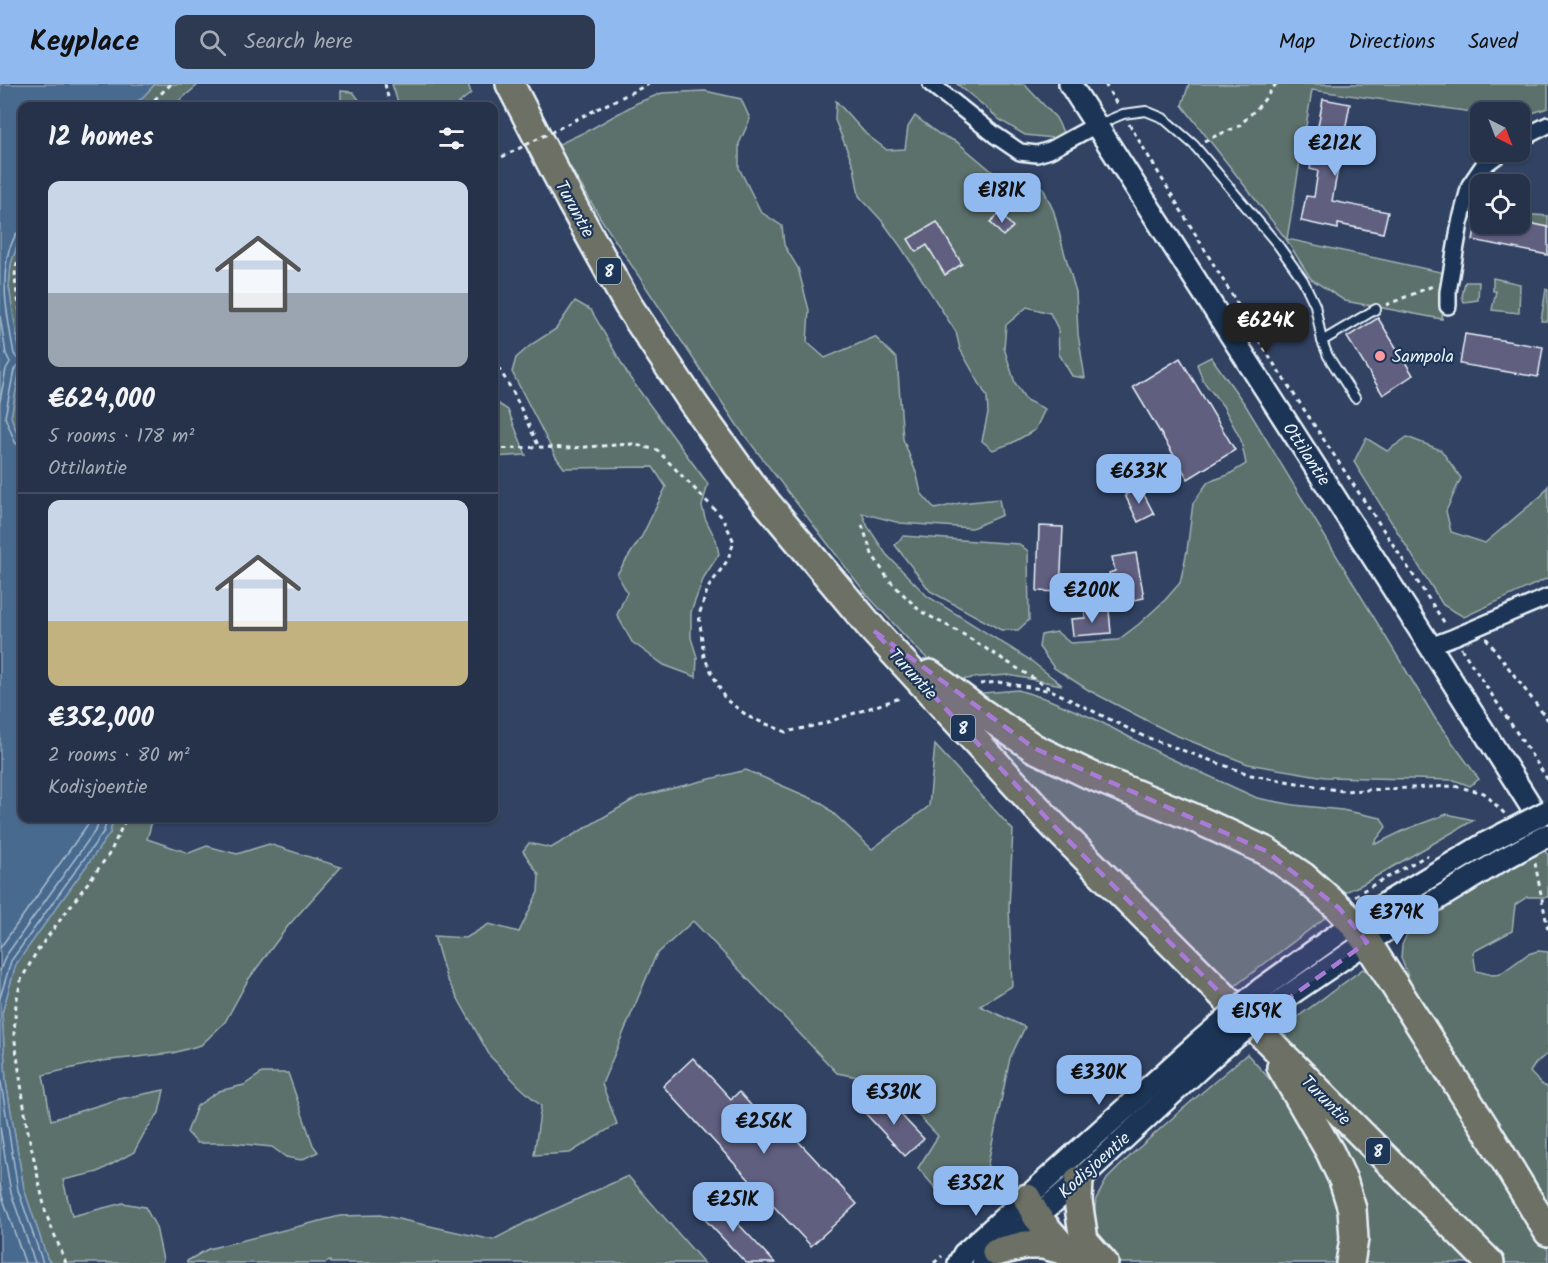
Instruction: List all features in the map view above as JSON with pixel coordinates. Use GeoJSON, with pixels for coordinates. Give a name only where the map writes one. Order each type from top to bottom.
{"type":"FeatureCollection","features":[{"type":"Feature","properties":{"kind":"highway","name":"Turuntie"},"geometry":{"type":"LineString","coordinates":[[510,84],[628,305],[750,483],[874,632],[1053,825],[1490,1263]]}},
{"type":"Feature","properties":{"kind":"highway"},"geometry":{"type":"LineString","coordinates":[[874,632],[978,710],[1034,748],[1090,775],[1192,817],[1266,851],[1304,877],[1353,924],[1486,1129],[1548,1232]]}},
{"type":"Feature","properties":{"kind":"highway"},"geometry":{"type":"LineString","coordinates":[[1266,1039],[1330,1152],[1343,1180],[1352,1209],[1354,1239],[1350,1263]]}},
{"type":"Feature","properties":{"kind":"highway"},"geometry":{"type":"LineString","coordinates":[[1075,1251],[1079,1180]]}},
{"type":"Feature","properties":{"kind":"highway"},"geometry":{"type":"LineString","coordinates":[[1037,1208],[1075,1251]]}},
{"type":"Feature","properties":{"kind":"highway"},"geometry":{"type":"LineString","coordinates":[[989,1258],[1025,1245],[1043,1245],[1075,1251],[1104,1263]]}},
{"type":"Feature","properties":{"kind":"main road","name":"Ottilantie"},"geometry":{"type":"LineString","coordinates":[[1070,84],[1547,826]]}},
{"type":"Feature","properties":{"kind":"main road","name":"Kodisjoentie"},"geometry":{"type":"LineString","coordinates":[[959,1263],[964,1254],[1079,1180],[1261,989],[1353,924],[1488,842],[1547,826]]}},
{"type":"Feature","properties":{"kind":"main road","name":"Kodisjoentie"},"geometry":{"type":"LineString","coordinates":[[989,1258],[1037,1208],[1205,1050],[1276,1004],[1353,924],[1500,861],[1547,826]]}},
{"type":"Feature","properties":{"kind":"street"},"geometry":{"type":"LineString","coordinates":[[931,84],[1020,152],[1037,154],[1050,150],[1096,125]]}},
{"type":"Feature","properties":{"kind":"street"},"geometry":{"type":"LineString","coordinates":[[1530,134],[1548,124]]}},
{"type":"Feature","properties":{"kind":"street"},"geometry":{"type":"LineString","coordinates":[[1448,306],[1450,278],[1460,223],[1470,185],[1488,162]]}},
{"type":"Feature","properties":{"kind":"street"},"geometry":{"type":"LineString","coordinates":[[1430,646],[1548,597]]}},
{"type":"Feature","properties":{"kind":"lane"},"geometry":{"type":"LineString","coordinates":[[1096,125],[1123,114],[1146,111],[1163,118],[1194,145],[1278,245],[1303,280],[1315,305],[1322,341],[1328,356],[1355,398]]}},
{"type":"Feature","properties":{"kind":"lane"},"geometry":{"type":"LineString","coordinates":[[1322,341],[1376,309]]}},
{"type":"Feature","properties":{"kind":"path"},"geometry":{"type":"LineString","coordinates":[[152,102],[171,84]]}},
{"type":"Feature","properties":{"kind":"path"},"geometry":{"type":"LineString","coordinates":[[385,84],[389,102]]}},
{"type":"Feature","properties":{"kind":"path"},"geometry":{"type":"LineString","coordinates":[[498,159],[649,84]]}},
{"type":"Feature","properties":{"kind":"path"},"geometry":{"type":"LineString","coordinates":[[1105,84],[1270,358],[1548,780]]}},
{"type":"Feature","properties":{"kind":"path"},"geometry":{"type":"LineString","coordinates":[[1194,145],[1239,126],[1261,104],[1276,84]]}},
{"type":"Feature","properties":{"kind":"path"},"geometry":{"type":"LineString","coordinates":[[18,260],[15,285],[18,298]]}},
{"type":"Feature","properties":{"kind":"path"},"geometry":{"type":"LineString","coordinates":[[1376,309],[1450,278]]}},
{"type":"Feature","properties":{"kind":"path"},"geometry":{"type":"LineString","coordinates":[[498,367],[513,392],[539,447]]}},
{"type":"Feature","properties":{"kind":"path"},"geometry":{"type":"LineString","coordinates":[[498,448],[571,448],[632,444],[657,450],[723,518],[734,542],[727,561],[708,588],[699,615],[704,657],[725,699],[749,717],[786,732],[822,724],[900,698]]}},
{"type":"Feature","properties":{"kind":"path"},"geometry":{"type":"LineString","coordinates":[[862,525],[872,554],[888,579],[920,610],[1053,691],[1143,736],[1251,775],[1342,791],[1454,786],[1484,793],[1506,814]]}},
{"type":"Feature","properties":{"kind":"path"},"geometry":{"type":"LineString","coordinates":[[1478,627],[1548,720]]}},
{"type":"Feature","properties":{"kind":"path"},"geometry":{"type":"LineString","coordinates":[[975,684],[998,682],[1053,691]]}},
{"type":"Feature","properties":{"kind":"path"},"geometry":{"type":"LineString","coordinates":[[66,1263],[46,1214],[27,1127],[14,1034],[16,1003],[21,980],[37,951],[110,853],[124,822]]}},
{"type":"Feature","properties":{"kind":"path"},"geometry":{"type":"LineString","coordinates":[[1353,924],[1364,890],[1434,852]]}},
{"type":"Feature","properties":{"kind":"path"},"geometry":{"type":"LineString","coordinates":[[1534,861],[1548,930]]}},
{"type":"Feature","properties":{"kind":"highlighted area"},"geometry":{"type":"Polygon","coordinates":[[[874,631],[1034,748],[1266,851],[1339,908],[1367,942],[1252,1025],[1053,825],[874,631]]]}},
{"type":"Feature","properties":{"kind":"green space"},"geometry":{"type":"Polygon","coordinates":[[[155,84],[199,84],[178,102],[136,102],[155,84]]]}},
{"type":"Feature","properties":{"kind":"green space"},"geometry":{"type":"Polygon","coordinates":[[[392,84],[468,84],[471,93],[460,102],[398,102],[392,84]]]}},
{"type":"Feature","properties":{"kind":"green space"},"geometry":{"type":"Polygon","coordinates":[[[957,84],[1024,84],[1056,118],[1063,132],[1053,138],[1025,135],[1000,120],[957,84]]]}},
{"type":"Feature","properties":{"kind":"green space"},"geometry":{"type":"Polygon","coordinates":[[[1189,84],[1548,84],[1548,108],[1530,114],[1530,102],[1470,102],[1470,112],[1312,90],[1287,239],[1445,273],[1442,319],[1345,301],[1311,279],[1286,239],[1182,105],[1189,84]]]}},
{"type":"Feature","properties":{"kind":"green space"},"geometry":{"type":"Polygon","coordinates":[[[341,91],[353,92],[361,102],[341,102],[341,91]]]}},
{"type":"Feature","properties":{"kind":"green space"},"geometry":{"type":"Polygon","coordinates":[[[705,91],[741,99],[750,119],[739,144],[739,168],[761,212],[782,226],[784,245],[798,268],[809,310],[807,342],[825,358],[875,337],[897,359],[903,439],[917,475],[921,493],[935,509],[960,503],[999,499],[1002,515],[972,528],[900,523],[862,513],[868,527],[886,554],[927,596],[1030,660],[1062,685],[1008,675],[952,681],[918,650],[867,595],[739,428],[601,219],[557,145],[637,103],[662,93],[705,91]]]}},
{"type":"Feature","properties":{"kind":"green space"},"geometry":{"type":"Polygon","coordinates":[[[836,101],[866,134],[887,150],[905,149],[908,127],[915,116],[939,134],[957,142],[1006,183],[1028,181],[1043,188],[1054,212],[1076,292],[1078,334],[1085,378],[1072,376],[1059,354],[1058,329],[1050,313],[1027,307],[1006,325],[1004,348],[1015,383],[1026,400],[1045,409],[1035,430],[1012,443],[993,450],[982,441],[988,413],[987,397],[960,349],[956,332],[901,247],[882,221],[859,196],[854,167],[835,120],[836,101]]]}},
{"type":"Feature","properties":{"kind":"green space"},"geometry":{"type":"Polygon","coordinates":[[[1467,197],[1470,197],[1470,217],[1463,214],[1467,197]]]}},
{"type":"Feature","properties":{"kind":"green space"},"geometry":{"type":"Polygon","coordinates":[[[1530,215],[1548,216],[1548,227],[1530,223],[1530,215]]]}},
{"type":"Feature","properties":{"kind":"green space"},"geometry":{"type":"Polygon","coordinates":[[[18,243],[18,344],[9,287],[11,264],[18,243]]]}},
{"type":"Feature","properties":{"kind":"green space"},"geometry":{"type":"Polygon","coordinates":[[[1493,278],[1520,284],[1519,313],[1492,310],[1496,291],[1493,291],[1493,278]]]}},
{"type":"Feature","properties":{"kind":"green space"},"geometry":{"type":"Polygon","coordinates":[[[1465,282],[1479,282],[1478,300],[1464,302],[1462,297],[1465,282]]]}},
{"type":"Feature","properties":{"kind":"green space"},"geometry":{"type":"Polygon","coordinates":[[[1546,289],[1548,290],[1548,321],[1541,321],[1546,289]]]}},
{"type":"Feature","properties":{"kind":"green space"},"geometry":{"type":"Polygon","coordinates":[[[575,301],[591,310],[630,378],[708,484],[702,506],[716,540],[719,554],[704,577],[691,612],[691,638],[697,657],[696,677],[664,665],[632,642],[617,615],[627,592],[617,574],[642,536],[666,487],[653,467],[564,468],[512,372],[516,358],[532,344],[556,329],[575,301]]]}},
{"type":"Feature","properties":{"kind":"green space"},"geometry":{"type":"Polygon","coordinates":[[[1211,357],[1246,406],[1436,720],[1479,779],[1470,786],[1454,780],[1325,777],[1248,764],[1173,734],[1090,691],[1054,668],[1039,647],[1041,635],[1057,632],[1070,643],[1118,640],[1139,624],[1180,583],[1193,503],[1208,482],[1228,475],[1246,464],[1241,440],[1223,406],[1203,381],[1197,364],[1211,357]]]}},
{"type":"Feature","properties":{"kind":"green space"},"geometry":{"type":"Polygon","coordinates":[[[18,379],[18,436],[11,417],[18,379]]]}},
{"type":"Feature","properties":{"kind":"green space"},"geometry":{"type":"Polygon","coordinates":[[[498,404],[508,410],[526,455],[498,457],[498,404]]]}},
{"type":"Feature","properties":{"kind":"green space"},"geometry":{"type":"Polygon","coordinates":[[[1407,437],[1441,450],[1461,478],[1446,511],[1451,532],[1485,543],[1542,495],[1548,486],[1548,578],[1464,617],[1443,605],[1354,462],[1366,438],[1387,451],[1407,437]]]}},
{"type":"Feature","properties":{"kind":"green space"},"geometry":{"type":"Polygon","coordinates":[[[903,536],[1019,544],[1028,551],[1029,620],[1018,630],[1001,630],[930,591],[895,545],[903,536]]]}},
{"type":"Feature","properties":{"kind":"green space"},"geometry":{"type":"Polygon","coordinates":[[[1018,690],[1095,719],[1165,756],[1257,798],[1381,818],[1386,827],[1374,843],[1447,814],[1474,820],[1345,892],[1053,750],[973,693],[1018,690]]]}},
{"type":"Feature","properties":{"kind":"green space"},"geometry":{"type":"Polygon","coordinates":[[[970,720],[1032,760],[1081,786],[1252,857],[1281,875],[1321,908],[1326,917],[1231,989],[970,720]]]}},
{"type":"Feature","properties":{"kind":"green space"},"geometry":{"type":"Polygon","coordinates":[[[935,745],[1013,830],[1009,907],[1012,986],[980,1006],[1025,1027],[1010,1058],[987,1168],[937,1190],[918,1168],[938,1136],[888,1083],[837,1073],[693,921],[656,955],[602,1084],[617,1124],[570,1153],[534,1155],[541,1106],[490,1056],[446,977],[434,936],[466,938],[489,924],[519,932],[538,892],[539,875],[523,851],[529,843],[551,848],[638,797],[746,770],[822,803],[872,849],[929,806],[935,745]]]}},
{"type":"Feature","properties":{"kind":"green space"},"geometry":{"type":"Polygon","coordinates":[[[112,822],[152,822],[147,839],[189,853],[207,846],[237,854],[269,844],[341,867],[288,926],[248,980],[225,1022],[201,1045],[173,1053],[102,1061],[43,1075],[51,1120],[119,1099],[164,1090],[159,1113],[134,1152],[98,1172],[63,1180],[72,1216],[123,1203],[145,1207],[156,1227],[163,1260],[161,1263],[51,1263],[47,1258],[24,1189],[6,1082],[2,1013],[16,964],[110,833],[112,822]]]}},
{"type":"Feature","properties":{"kind":"green space"},"geometry":{"type":"Polygon","coordinates":[[[1544,850],[1548,855],[1548,897],[1527,897],[1515,905],[1512,931],[1473,952],[1476,971],[1493,975],[1500,974],[1528,954],[1538,951],[1548,952],[1548,1053],[1535,1064],[1530,1072],[1548,1088],[1548,1211],[1413,989],[1401,958],[1402,945],[1409,930],[1449,901],[1544,850]]]}},
{"type":"Feature","properties":{"kind":"green space"},"geometry":{"type":"Polygon","coordinates":[[[1363,969],[1373,975],[1497,1167],[1548,1250],[1548,1263],[1506,1263],[1277,1032],[1363,969]]]}},
{"type":"Feature","properties":{"kind":"green space"},"geometry":{"type":"Polygon","coordinates":[[[1247,1054],[1285,1096],[1340,1186],[1342,1263],[1118,1263],[1098,1238],[1093,1221],[1096,1199],[1107,1179],[1132,1154],[1247,1054]]]}},
{"type":"Feature","properties":{"kind":"green space"},"geometry":{"type":"Polygon","coordinates":[[[262,1073],[288,1073],[313,1145],[318,1152],[301,1160],[286,1157],[272,1147],[232,1143],[197,1143],[187,1132],[197,1106],[219,1091],[244,1085],[262,1073]]]}},
{"type":"Feature","properties":{"kind":"green space"},"geometry":{"type":"Polygon","coordinates":[[[1317,1108],[1469,1263],[1357,1263],[1317,1108]]]}},
{"type":"Feature","properties":{"kind":"green space"},"geometry":{"type":"Polygon","coordinates":[[[628,1176],[704,1263],[331,1263],[330,1261],[325,1263],[187,1263],[208,1249],[340,1216],[380,1215],[493,1240],[628,1176]]]}},
{"type":"Feature","properties":{"kind":"water"},"geometry":{"type":"Polygon","coordinates":[[[0,84],[155,84],[136,102],[18,102],[18,243],[11,264],[9,287],[18,344],[18,379],[11,417],[18,436],[18,822],[112,822],[110,833],[16,964],[2,1013],[6,1082],[24,1189],[50,1263],[0,1263],[0,84]]]}},
{"type":"Feature","properties":{"kind":"building"},"geometry":{"type":"Polygon","coordinates":[[[1323,99],[1350,104],[1332,201],[1388,212],[1383,233],[1338,224],[1338,229],[1301,221],[1306,196],[1314,197],[1318,171],[1310,169],[1323,99]]]}},
{"type":"Feature","properties":{"kind":"building"},"geometry":{"type":"Polygon","coordinates":[[[1000,213],[1013,227],[1003,236],[990,222],[1000,213]]]}},
{"type":"Feature","properties":{"kind":"building"},"geometry":{"type":"Polygon","coordinates":[[[937,222],[962,264],[945,275],[927,245],[916,252],[908,239],[937,222]]]}},
{"type":"Feature","properties":{"kind":"building"},"geometry":{"type":"Polygon","coordinates":[[[1530,223],[1548,227],[1548,255],[1473,240],[1474,234],[1530,234],[1530,223]]]}},
{"type":"Feature","properties":{"kind":"building","name":"Sampola"},"geometry":{"type":"Polygon","coordinates":[[[1378,318],[1413,375],[1383,395],[1347,337],[1378,318]]]}},
{"type":"Feature","properties":{"kind":"building"},"geometry":{"type":"Polygon","coordinates":[[[1465,334],[1543,347],[1538,377],[1460,364],[1465,334]]]}},
{"type":"Feature","properties":{"kind":"building"},"geometry":{"type":"Polygon","coordinates":[[[1180,358],[1235,450],[1188,479],[1133,387],[1180,358]]]}},
{"type":"Feature","properties":{"kind":"building"},"geometry":{"type":"Polygon","coordinates":[[[1140,487],[1154,514],[1138,522],[1125,495],[1140,487]]]}},
{"type":"Feature","properties":{"kind":"building"},"geometry":{"type":"Polygon","coordinates":[[[1039,526],[1063,527],[1060,592],[1037,591],[1039,526]]]}},
{"type":"Feature","properties":{"kind":"building"},"geometry":{"type":"Polygon","coordinates":[[[1136,553],[1144,598],[1115,604],[1109,573],[1115,571],[1112,557],[1136,553]]]}},
{"type":"Feature","properties":{"kind":"building"},"geometry":{"type":"Polygon","coordinates":[[[1109,610],[1111,633],[1073,636],[1071,619],[1085,618],[1085,611],[1109,610]]]}},
{"type":"Feature","properties":{"kind":"building"},"geometry":{"type":"Polygon","coordinates":[[[693,1058],[731,1099],[739,1092],[777,1134],[785,1127],[857,1204],[811,1246],[765,1197],[757,1205],[747,1194],[755,1186],[663,1086],[693,1058]]]}},
{"type":"Feature","properties":{"kind":"building"},"geometry":{"type":"Polygon","coordinates":[[[883,1096],[924,1139],[905,1156],[865,1113],[883,1096]]]}},
{"type":"Feature","properties":{"kind":"building"},"geometry":{"type":"Polygon","coordinates":[[[713,1197],[775,1263],[746,1263],[697,1211],[713,1197]]]}},
{"type":"Feature","properties":{"kind":"place","name":"Sampola"},"geometry":{"type":"Point","coordinates":[1380,356]}}]}
